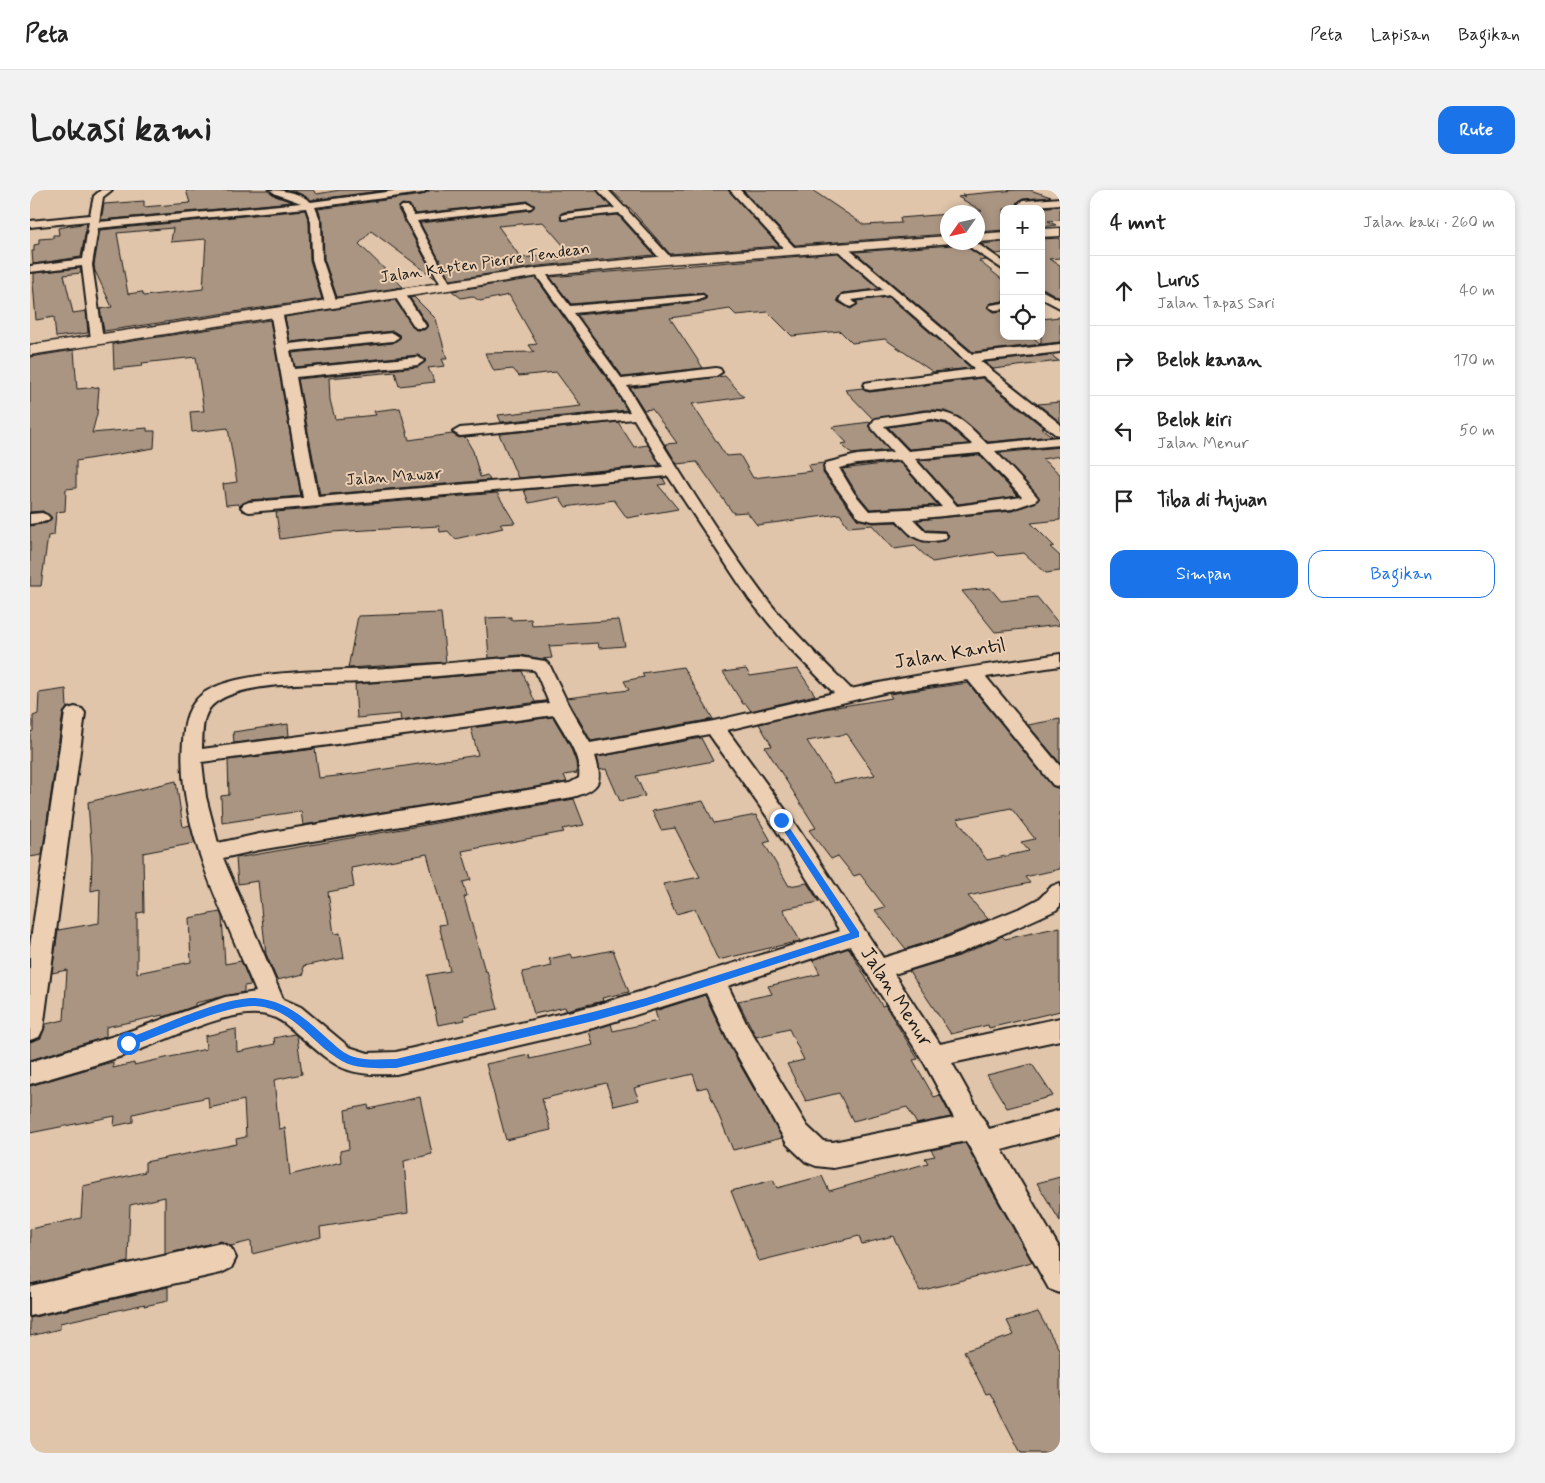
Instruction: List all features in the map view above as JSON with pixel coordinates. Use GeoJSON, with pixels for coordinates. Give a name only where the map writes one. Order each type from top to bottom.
{"type":"FeatureCollection","features":[{"type":"Feature","properties":{"kind":"main road"},"geometry":{"type":"LineString","coordinates":[[1045,233],[1060,232]]}},
{"type":"Feature","properties":{"kind":"main road"},"geometry":{"type":"LineString","coordinates":[[985,237],[1000,236]]}},
{"type":"Feature","properties":{"kind":"main road","name":"Jalan Kapten Pierre Tendean"},"geometry":{"type":"LineString","coordinates":[[30,350],[398,292],[539,272],[667,260],[940,241]]}},
{"type":"Feature","properties":{"kind":"street"},"geometry":{"type":"LineString","coordinates":[[97,339],[87,262],[99,196],[107,190]]}},
{"type":"Feature","properties":{"kind":"street"},"geometry":{"type":"LineString","coordinates":[[275,190],[297,197],[309,205],[315,217],[317,256],[321,277],[331,303]]}},
{"type":"Feature","properties":{"kind":"street"},"geometry":{"type":"LineString","coordinates":[[30,234],[30,224],[212,216],[422,190]]}},
{"type":"Feature","properties":{"kind":"street"},"geometry":{"type":"LineString","coordinates":[[603,190],[624,210],[667,260]]}},
{"type":"Feature","properties":{"kind":"street"},"geometry":{"type":"LineString","coordinates":[[735,190],[792,251]]}},
{"type":"Feature","properties":{"kind":"street"},"geometry":{"type":"LineString","coordinates":[[1045,190],[1060,200]]}},
{"type":"Feature","properties":{"kind":"street"},"geometry":{"type":"LineString","coordinates":[[396,192],[446,285]]}},
{"type":"Feature","properties":{"kind":"street"},"geometry":{"type":"LineString","coordinates":[[1024,204],[1060,200]]}},
{"type":"Feature","properties":{"kind":"street"},"geometry":{"type":"LineString","coordinates":[[411,219],[528,206]]}},
{"type":"Feature","properties":{"kind":"street"},"geometry":{"type":"LineString","coordinates":[[565,218],[624,210]]}},
{"type":"Feature","properties":{"kind":"street"},"geometry":{"type":"LineString","coordinates":[[840,247],[986,372],[1060,431]]}},
{"type":"Feature","properties":{"kind":"street"},"geometry":{"type":"LineString","coordinates":[[979,250],[1000,264]]}},
{"type":"Feature","properties":{"kind":"street"},"geometry":{"type":"LineString","coordinates":[[30,270],[87,262]]}},
{"type":"Feature","properties":{"kind":"street"},"geometry":{"type":"LineString","coordinates":[[539,272],[619,383],[672,471],[755,595],[791,639],[847,695]]}},
{"type":"Feature","properties":{"kind":"street"},"geometry":{"type":"LineString","coordinates":[[398,292],[420,326]]}},
{"type":"Feature","properties":{"kind":"street"},"geometry":{"type":"LineString","coordinates":[[850,304],[845,300],[846,297],[891,292]]}},
{"type":"Feature","properties":{"kind":"street"},"geometry":{"type":"LineString","coordinates":[[1044,295],[1057,303]]}},
{"type":"Feature","properties":{"kind":"street"},"geometry":{"type":"LineString","coordinates":[[568,310],[699,297]]}},
{"type":"Feature","properties":{"kind":"street"},"geometry":{"type":"LineString","coordinates":[[276,311],[311,501]]}},
{"type":"Feature","properties":{"kind":"street"},"geometry":{"type":"LineString","coordinates":[[284,348],[393,337]]}},
{"type":"Feature","properties":{"kind":"street"},"geometry":{"type":"LineString","coordinates":[[970,358],[1060,348]]}},
{"type":"Feature","properties":{"kind":"street"},"geometry":{"type":"LineString","coordinates":[[287,374],[418,361]]}},
{"type":"Feature","properties":{"kind":"street"},"geometry":{"type":"LineString","coordinates":[[619,383],[716,372]]}},
{"type":"Feature","properties":{"kind":"street"},"geometry":{"type":"LineString","coordinates":[[870,386],[986,372]]}},
{"type":"Feature","properties":{"kind":"street"},"geometry":{"type":"LineString","coordinates":[[460,432],[639,415]]}},
{"type":"Feature","properties":{"kind":"street"},"geometry":{"type":"LineString","coordinates":[[954,510],[903,456],[877,426],[878,423],[948,416],[956,421],[983,448],[1030,498],[1026,501],[1012,504],[954,510],[881,517],[864,515],[832,472],[831,466],[853,460],[903,456],[983,448],[1060,441]]}},
{"type":"Feature","properties":{"kind":"street","name":"Jalan Mawar"},"geometry":{"type":"LineString","coordinates":[[248,507],[672,471]]}},
{"type":"Feature","properties":{"kind":"street"},"geometry":{"type":"LineString","coordinates":[[901,515],[919,536],[925,538],[939,536]]}},
{"type":"Feature","properties":{"kind":"street","name":"Jalan Kantil"},"geometry":{"type":"LineString","coordinates":[[584,751],[714,727],[888,686],[1060,660]]}},
{"type":"Feature","properties":{"kind":"street"},"geometry":{"type":"LineString","coordinates":[[210,853],[259,842],[573,790],[589,781],[590,773],[584,751],[560,708],[544,670],[530,663],[264,682],[231,689],[216,694],[205,701],[198,710],[194,723],[191,757],[196,807],[210,853],[274,1006]]}},
{"type":"Feature","properties":{"kind":"street"},"geometry":{"type":"LineString","coordinates":[[972,672],[1060,780]]}},
{"type":"Feature","properties":{"kind":"street"},"geometry":{"type":"LineString","coordinates":[[191,757],[560,708]]}},
{"type":"Feature","properties":{"kind":"street"},"geometry":{"type":"LineString","coordinates":[[30,1029],[75,713]]}},
{"type":"Feature","properties":{"kind":"street","name":"Jalan Menur"},"geometry":{"type":"LineString","coordinates":[[714,727],[781,820],[934,1056],[1060,1278]]}},
{"type":"Feature","properties":{"kind":"street"},"geometry":{"type":"LineString","coordinates":[[879,969],[950,947],[1031,913],[1048,904],[1060,892]]}},
{"type":"Feature","properties":{"kind":"street"},"geometry":{"type":"LineString","coordinates":[[30,1073],[128,1043],[225,1007],[254,1002],[274,1006],[292,1014],[340,1056],[368,1064],[396,1063],[593,1016],[713,981],[856,935]]}},
{"type":"Feature","properties":{"kind":"street"},"geometry":{"type":"LineString","coordinates":[[713,981],[738,1033],[797,1135],[816,1153],[833,1155],[1060,1122]]}},
{"type":"Feature","properties":{"kind":"street"},"geometry":{"type":"LineString","coordinates":[[934,1056],[1060,1029]]}},
{"type":"Feature","properties":{"kind":"street"},"geometry":{"type":"LineString","coordinates":[[30,1301],[221,1258]]}},
{"type":"Feature","properties":{"kind":"building"},"geometry":{"type":"Polygon","coordinates":[[[186,190],[268,190],[275,196],[292,202],[101,220],[104,204],[144,201],[144,207],[190,203],[186,190]]]}},
{"type":"Feature","properties":{"kind":"building"},"geometry":{"type":"Polygon","coordinates":[[[288,190],[313,190],[317,194],[340,190],[387,190],[311,200],[288,190]]]}},
{"type":"Feature","properties":{"kind":"building"},"geometry":{"type":"Polygon","coordinates":[[[431,190],[596,190],[611,207],[564,212],[560,214],[561,220],[618,215],[654,255],[539,266],[450,280],[420,223],[531,210],[535,206],[528,201],[415,214],[410,205],[402,204],[398,209],[436,279],[371,231],[359,244],[403,287],[337,297],[324,259],[323,222],[318,209],[422,195],[431,190]],[[543,222],[498,226],[521,258],[570,253],[543,222]]]}},
{"type":"Feature","properties":{"kind":"building"},"geometry":{"type":"Polygon","coordinates":[[[611,190],[728,190],[779,246],[670,254],[629,207],[611,190]]]}},
{"type":"Feature","properties":{"kind":"building"},"geometry":{"type":"Polygon","coordinates":[[[743,190],[812,190],[864,225],[901,223],[900,218],[940,215],[940,235],[795,245],[743,190]]]}},
{"type":"Feature","properties":{"kind":"building"},"geometry":{"type":"Polygon","coordinates":[[[1030,190],[1051,197],[1023,199],[1016,203],[1018,205],[1000,205],[1000,230],[985,231],[985,205],[972,205],[958,197],[965,196],[962,195],[1030,190]]]}},
{"type":"Feature","properties":{"kind":"building"},"geometry":{"type":"Polygon","coordinates":[[[1060,206],[1060,220],[1048,221],[1056,225],[1045,227],[1045,207],[1060,206]]]}},
{"type":"Feature","properties":{"kind":"building"},"geometry":{"type":"Polygon","coordinates":[[[305,210],[309,222],[310,260],[322,299],[104,331],[100,309],[112,307],[94,265],[100,230],[305,210]],[[173,228],[117,233],[128,294],[142,292],[144,296],[203,289],[206,239],[171,242],[173,228]]]}},
{"type":"Feature","properties":{"kind":"building"},"geometry":{"type":"Polygon","coordinates":[[[87,223],[81,257],[33,264],[32,251],[34,251],[34,245],[39,244],[39,239],[53,238],[53,235],[59,235],[58,228],[87,223]]]}},
{"type":"Feature","properties":{"kind":"building"},"geometry":{"type":"Polygon","coordinates":[[[1060,238],[1060,258],[1049,259],[1060,265],[1060,298],[1045,289],[1045,239],[1060,238]]]}},
{"type":"Feature","properties":{"kind":"building"},"geometry":{"type":"Polygon","coordinates":[[[1000,242],[1000,253],[995,254],[985,247],[985,244],[1000,242]]]}},
{"type":"Feature","properties":{"kind":"building"},"geometry":{"type":"Polygon","coordinates":[[[940,246],[940,250],[972,250],[986,260],[979,261],[1000,278],[1000,302],[991,303],[987,307],[994,312],[1000,311],[1000,340],[1036,340],[1041,344],[1041,340],[1045,340],[1045,319],[1060,317],[1060,342],[973,352],[855,252],[940,246]]]}},
{"type":"Feature","properties":{"kind":"building"},"geometry":{"type":"Polygon","coordinates":[[[838,253],[879,289],[842,293],[837,299],[838,302],[851,309],[858,304],[856,301],[889,297],[971,368],[933,372],[885,339],[852,343],[840,331],[792,336],[768,312],[736,315],[730,309],[670,318],[703,368],[623,377],[577,315],[699,302],[706,299],[706,296],[703,293],[571,304],[550,277],[838,253]]]}},
{"type":"Feature","properties":{"kind":"building"},"geometry":{"type":"Polygon","coordinates":[[[80,268],[81,273],[64,275],[73,313],[86,311],[88,333],[56,337],[54,317],[36,320],[34,273],[80,268]]]}},
{"type":"Feature","properties":{"kind":"building"},"geometry":{"type":"Polygon","coordinates":[[[536,278],[611,384],[627,410],[501,422],[498,415],[581,406],[556,372],[519,376],[513,369],[494,371],[485,353],[534,352],[529,345],[537,344],[509,295],[480,301],[472,296],[461,298],[452,291],[536,278]]]}},
{"type":"Feature","properties":{"kind":"building"},"geometry":{"type":"Polygon","coordinates":[[[414,297],[436,319],[447,359],[442,359],[445,366],[428,368],[435,382],[399,386],[395,372],[329,378],[330,400],[335,419],[376,415],[374,411],[400,408],[409,440],[452,434],[459,438],[465,437],[473,451],[480,477],[487,475],[490,480],[320,495],[298,379],[418,367],[426,360],[418,355],[295,367],[292,353],[393,343],[401,336],[393,331],[290,342],[285,317],[395,300],[413,327],[416,330],[424,330],[428,325],[410,298],[414,297]]]}},
{"type":"Feature","properties":{"kind":"building"},"geometry":{"type":"Polygon","coordinates":[[[270,320],[301,496],[249,500],[240,506],[238,504],[226,505],[223,484],[237,482],[228,428],[192,432],[190,412],[204,411],[196,357],[142,363],[143,366],[114,369],[113,344],[270,320]]]}},
{"type":"Feature","properties":{"kind":"building"},"geometry":{"type":"Polygon","coordinates":[[[74,350],[77,389],[99,387],[97,414],[92,433],[147,428],[147,431],[155,431],[154,448],[76,461],[76,488],[66,489],[65,511],[56,512],[54,535],[48,536],[41,586],[30,586],[30,526],[47,523],[52,518],[43,511],[30,512],[30,357],[74,350]]]}},
{"type":"Feature","properties":{"kind":"building"},"geometry":{"type":"Polygon","coordinates":[[[1051,355],[1059,361],[993,369],[985,362],[1051,355]]]}},
{"type":"Feature","properties":{"kind":"building"},"geometry":{"type":"Polygon","coordinates":[[[725,376],[744,397],[692,404],[726,456],[740,455],[753,478],[812,471],[808,465],[824,463],[823,473],[857,519],[873,523],[896,522],[911,537],[923,542],[945,541],[949,535],[945,531],[927,530],[917,520],[1012,511],[1036,502],[1039,497],[999,453],[1060,447],[1060,456],[1042,459],[1060,474],[1060,520],[1031,523],[1054,546],[1050,547],[1060,556],[1060,571],[1046,573],[1024,553],[998,556],[994,552],[932,562],[915,546],[894,549],[872,525],[848,527],[840,514],[757,525],[747,512],[733,513],[697,462],[677,464],[665,444],[677,443],[652,409],[644,410],[630,388],[725,376]]]}},
{"type":"Feature","properties":{"kind":"building"},"geometry":{"type":"Polygon","coordinates":[[[982,378],[1052,436],[988,442],[960,418],[945,411],[935,410],[924,410],[873,419],[845,390],[863,388],[865,391],[870,392],[982,378]]]}},
{"type":"Feature","properties":{"kind":"building"},"geometry":{"type":"Polygon","coordinates":[[[1060,402],[1060,422],[1038,404],[1060,402]]]}},
{"type":"Feature","properties":{"kind":"building"},"geometry":{"type":"Polygon","coordinates":[[[932,421],[946,424],[969,444],[909,449],[888,427],[932,421]]]}},
{"type":"Feature","properties":{"kind":"building"},"geometry":{"type":"Polygon","coordinates":[[[618,422],[634,447],[648,445],[660,465],[518,478],[499,434],[618,422]]]}},
{"type":"Feature","properties":{"kind":"building"},"geometry":{"type":"Polygon","coordinates":[[[870,422],[869,427],[889,450],[852,454],[841,444],[847,443],[832,427],[870,422]]]}},
{"type":"Feature","properties":{"kind":"building"},"geometry":{"type":"Polygon","coordinates":[[[979,455],[1018,496],[958,504],[919,461],[979,455]]]}},
{"type":"Feature","properties":{"kind":"building"},"geometry":{"type":"Polygon","coordinates":[[[899,462],[938,505],[870,509],[856,492],[842,469],[899,462]]]}},
{"type":"Feature","properties":{"kind":"building"},"geometry":{"type":"Polygon","coordinates":[[[663,478],[666,484],[658,485],[678,509],[627,518],[614,500],[566,507],[559,497],[529,503],[524,490],[663,478]]]}},
{"type":"Feature","properties":{"kind":"building"},"geometry":{"type":"Polygon","coordinates":[[[497,493],[515,523],[500,524],[503,528],[455,539],[448,531],[440,532],[439,526],[331,532],[280,539],[276,512],[497,493]]]}},
{"type":"Feature","properties":{"kind":"building"},"geometry":{"type":"Polygon","coordinates":[[[990,588],[1001,601],[1037,597],[1060,625],[995,632],[962,591],[990,588]]]}},
{"type":"Feature","properties":{"kind":"building"},"geometry":{"type":"Polygon","coordinates":[[[441,613],[446,662],[348,668],[358,616],[441,613]]]}},
{"type":"Feature","properties":{"kind":"building"},"geometry":{"type":"Polygon","coordinates":[[[511,617],[511,620],[531,619],[532,626],[619,620],[625,646],[599,648],[598,643],[549,646],[552,658],[542,659],[520,655],[489,658],[486,618],[511,617]]]}},
{"type":"Feature","properties":{"kind":"building"},"geometry":{"type":"Polygon","coordinates":[[[683,667],[713,719],[591,741],[567,698],[629,690],[624,681],[644,677],[642,673],[683,667]]]}},
{"type":"Feature","properties":{"kind":"building"},"geometry":{"type":"Polygon","coordinates":[[[746,669],[750,676],[798,669],[815,695],[751,711],[746,704],[743,704],[723,672],[746,669]]]}},
{"type":"Feature","properties":{"kind":"building"},"geometry":{"type":"Polygon","coordinates":[[[522,671],[535,702],[546,701],[401,721],[400,714],[357,718],[355,684],[522,671]]]}},
{"type":"Feature","properties":{"kind":"building"},"geometry":{"type":"Polygon","coordinates":[[[968,683],[1052,786],[1060,789],[1060,869],[1025,877],[1030,883],[968,896],[988,919],[906,949],[875,910],[885,907],[860,874],[854,876],[838,856],[831,859],[809,830],[816,828],[765,747],[772,746],[759,724],[824,709],[892,698],[889,694],[968,683]],[[847,734],[807,741],[834,783],[875,775],[847,734]],[[1011,808],[957,819],[987,860],[1029,851],[1021,842],[1035,839],[1011,808]]]}},
{"type":"Feature","properties":{"kind":"building"},"geometry":{"type":"Polygon","coordinates":[[[66,689],[67,708],[63,713],[42,855],[30,857],[30,732],[33,731],[33,716],[38,714],[39,693],[66,689]]]}},
{"type":"Feature","properties":{"kind":"building"},"geometry":{"type":"Polygon","coordinates":[[[553,717],[570,746],[576,762],[577,773],[564,775],[567,782],[303,825],[301,811],[222,823],[221,796],[229,795],[228,760],[315,749],[319,778],[346,775],[478,755],[471,728],[553,717]]]}},
{"type":"Feature","properties":{"kind":"building"},"geometry":{"type":"Polygon","coordinates":[[[1060,719],[1060,763],[1028,725],[1060,719]]]}},
{"type":"Feature","properties":{"kind":"building"},"geometry":{"type":"Polygon","coordinates":[[[288,724],[289,736],[234,743],[233,732],[288,724]]]}},
{"type":"Feature","properties":{"kind":"building"},"geometry":{"type":"Polygon","coordinates":[[[701,738],[713,761],[636,776],[645,796],[620,801],[606,769],[600,770],[597,757],[701,738]]]}},
{"type":"Feature","properties":{"kind":"building"},"geometry":{"type":"Polygon","coordinates":[[[176,781],[183,827],[190,825],[195,843],[143,853],[144,912],[137,913],[137,973],[191,962],[189,918],[220,912],[222,917],[225,964],[241,961],[251,985],[244,986],[244,992],[195,1003],[195,1006],[163,1017],[163,1015],[106,1027],[106,1037],[30,1060],[30,1042],[41,1038],[46,1024],[64,1020],[67,970],[52,973],[58,930],[99,923],[100,889],[91,891],[92,857],[88,802],[176,781]]]}},
{"type":"Feature","properties":{"kind":"building"},"geometry":{"type":"Polygon","coordinates":[[[574,799],[584,825],[562,829],[564,832],[462,851],[471,880],[463,882],[467,896],[464,897],[498,1009],[464,1016],[465,1020],[438,1025],[427,975],[450,971],[439,925],[446,924],[427,854],[351,868],[354,887],[328,892],[334,934],[340,933],[344,958],[303,966],[304,974],[277,980],[266,954],[258,881],[238,884],[236,858],[574,799]]]}},
{"type":"Feature","properties":{"kind":"building"},"geometry":{"type":"Polygon","coordinates":[[[703,801],[714,823],[756,815],[771,841],[764,843],[789,886],[807,883],[819,902],[783,909],[800,941],[718,960],[695,909],[676,914],[663,884],[700,877],[675,828],[661,830],[652,811],[703,801]]]}},
{"type":"Feature","properties":{"kind":"building"},"geometry":{"type":"Polygon","coordinates":[[[1060,927],[1060,1011],[989,1028],[988,1025],[951,1034],[909,971],[959,956],[1002,936],[1005,939],[1060,927]]]}},
{"type":"Feature","properties":{"kind":"building"},"geometry":{"type":"Polygon","coordinates":[[[849,948],[882,1006],[885,1005],[918,1059],[913,1060],[934,1097],[940,1095],[951,1117],[917,1124],[907,1107],[853,1121],[839,1093],[806,1101],[787,1064],[804,1060],[789,1029],[756,1037],[738,1001],[772,994],[768,986],[820,974],[813,960],[849,948]]]}},
{"type":"Feature","properties":{"kind":"building"},"geometry":{"type":"Polygon","coordinates":[[[613,950],[629,992],[602,998],[603,1001],[566,1010],[565,1007],[534,1014],[522,972],[552,966],[549,959],[571,954],[573,958],[613,950]]]}},
{"type":"Feature","properties":{"kind":"building"},"geometry":{"type":"Polygon","coordinates":[[[705,995],[727,1042],[782,1138],[733,1150],[707,1087],[698,1089],[693,1074],[634,1088],[639,1100],[614,1106],[606,1083],[542,1099],[551,1130],[506,1140],[486,1064],[529,1055],[530,1059],[593,1045],[589,1031],[611,1024],[613,1031],[658,1021],[655,1011],[705,995]]]}},
{"type":"Feature","properties":{"kind":"building"},"geometry":{"type":"Polygon","coordinates":[[[236,1029],[237,1052],[275,1044],[274,1038],[294,1034],[297,1036],[302,1074],[274,1080],[279,1129],[285,1128],[290,1175],[341,1162],[340,1151],[349,1149],[345,1110],[368,1105],[369,1109],[420,1097],[432,1154],[404,1161],[408,1213],[320,1227],[321,1237],[252,1254],[251,1241],[231,1246],[221,1241],[165,1254],[165,1197],[130,1205],[128,1262],[30,1284],[30,1229],[81,1218],[83,1186],[145,1172],[145,1162],[237,1144],[236,1139],[246,1137],[244,1100],[209,1108],[208,1097],[133,1114],[133,1122],[114,1126],[115,1116],[30,1133],[30,1086],[113,1062],[113,1068],[206,1049],[205,1036],[236,1029]]]}},
{"type":"Feature","properties":{"kind":"building"},"geometry":{"type":"Polygon","coordinates":[[[1032,1064],[1053,1096],[1007,1108],[987,1075],[1032,1064]]]}},
{"type":"Feature","properties":{"kind":"building"},"geometry":{"type":"Polygon","coordinates":[[[965,1143],[1032,1262],[920,1291],[893,1236],[862,1244],[859,1236],[759,1261],[731,1191],[773,1180],[777,1188],[822,1176],[829,1191],[928,1163],[925,1158],[935,1156],[931,1150],[965,1143]]]}},
{"type":"Feature","properties":{"kind":"building"},"geometry":{"type":"Polygon","coordinates":[[[1060,1177],[1060,1221],[1037,1183],[1060,1177]]]}},
{"type":"Feature","properties":{"kind":"building"},"geometry":{"type":"Polygon","coordinates":[[[168,1287],[168,1301],[144,1306],[145,1304],[60,1323],[60,1329],[30,1336],[30,1318],[168,1287]]]}},
{"type":"Feature","properties":{"kind":"building"},"geometry":{"type":"Polygon","coordinates":[[[1038,1312],[1060,1351],[1060,1453],[1021,1453],[990,1393],[986,1394],[964,1351],[1014,1335],[1007,1321],[1038,1312]]]}},
{"type":"Feature","properties":{"kind":"route"},"geometry":{"type":"LineString","coordinates":[[128,1043],[225,1007],[238,1003],[254,1002],[274,1006],[292,1014],[340,1056],[368,1064],[396,1063],[646,1002],[856,935],[781,820]]}}]}
